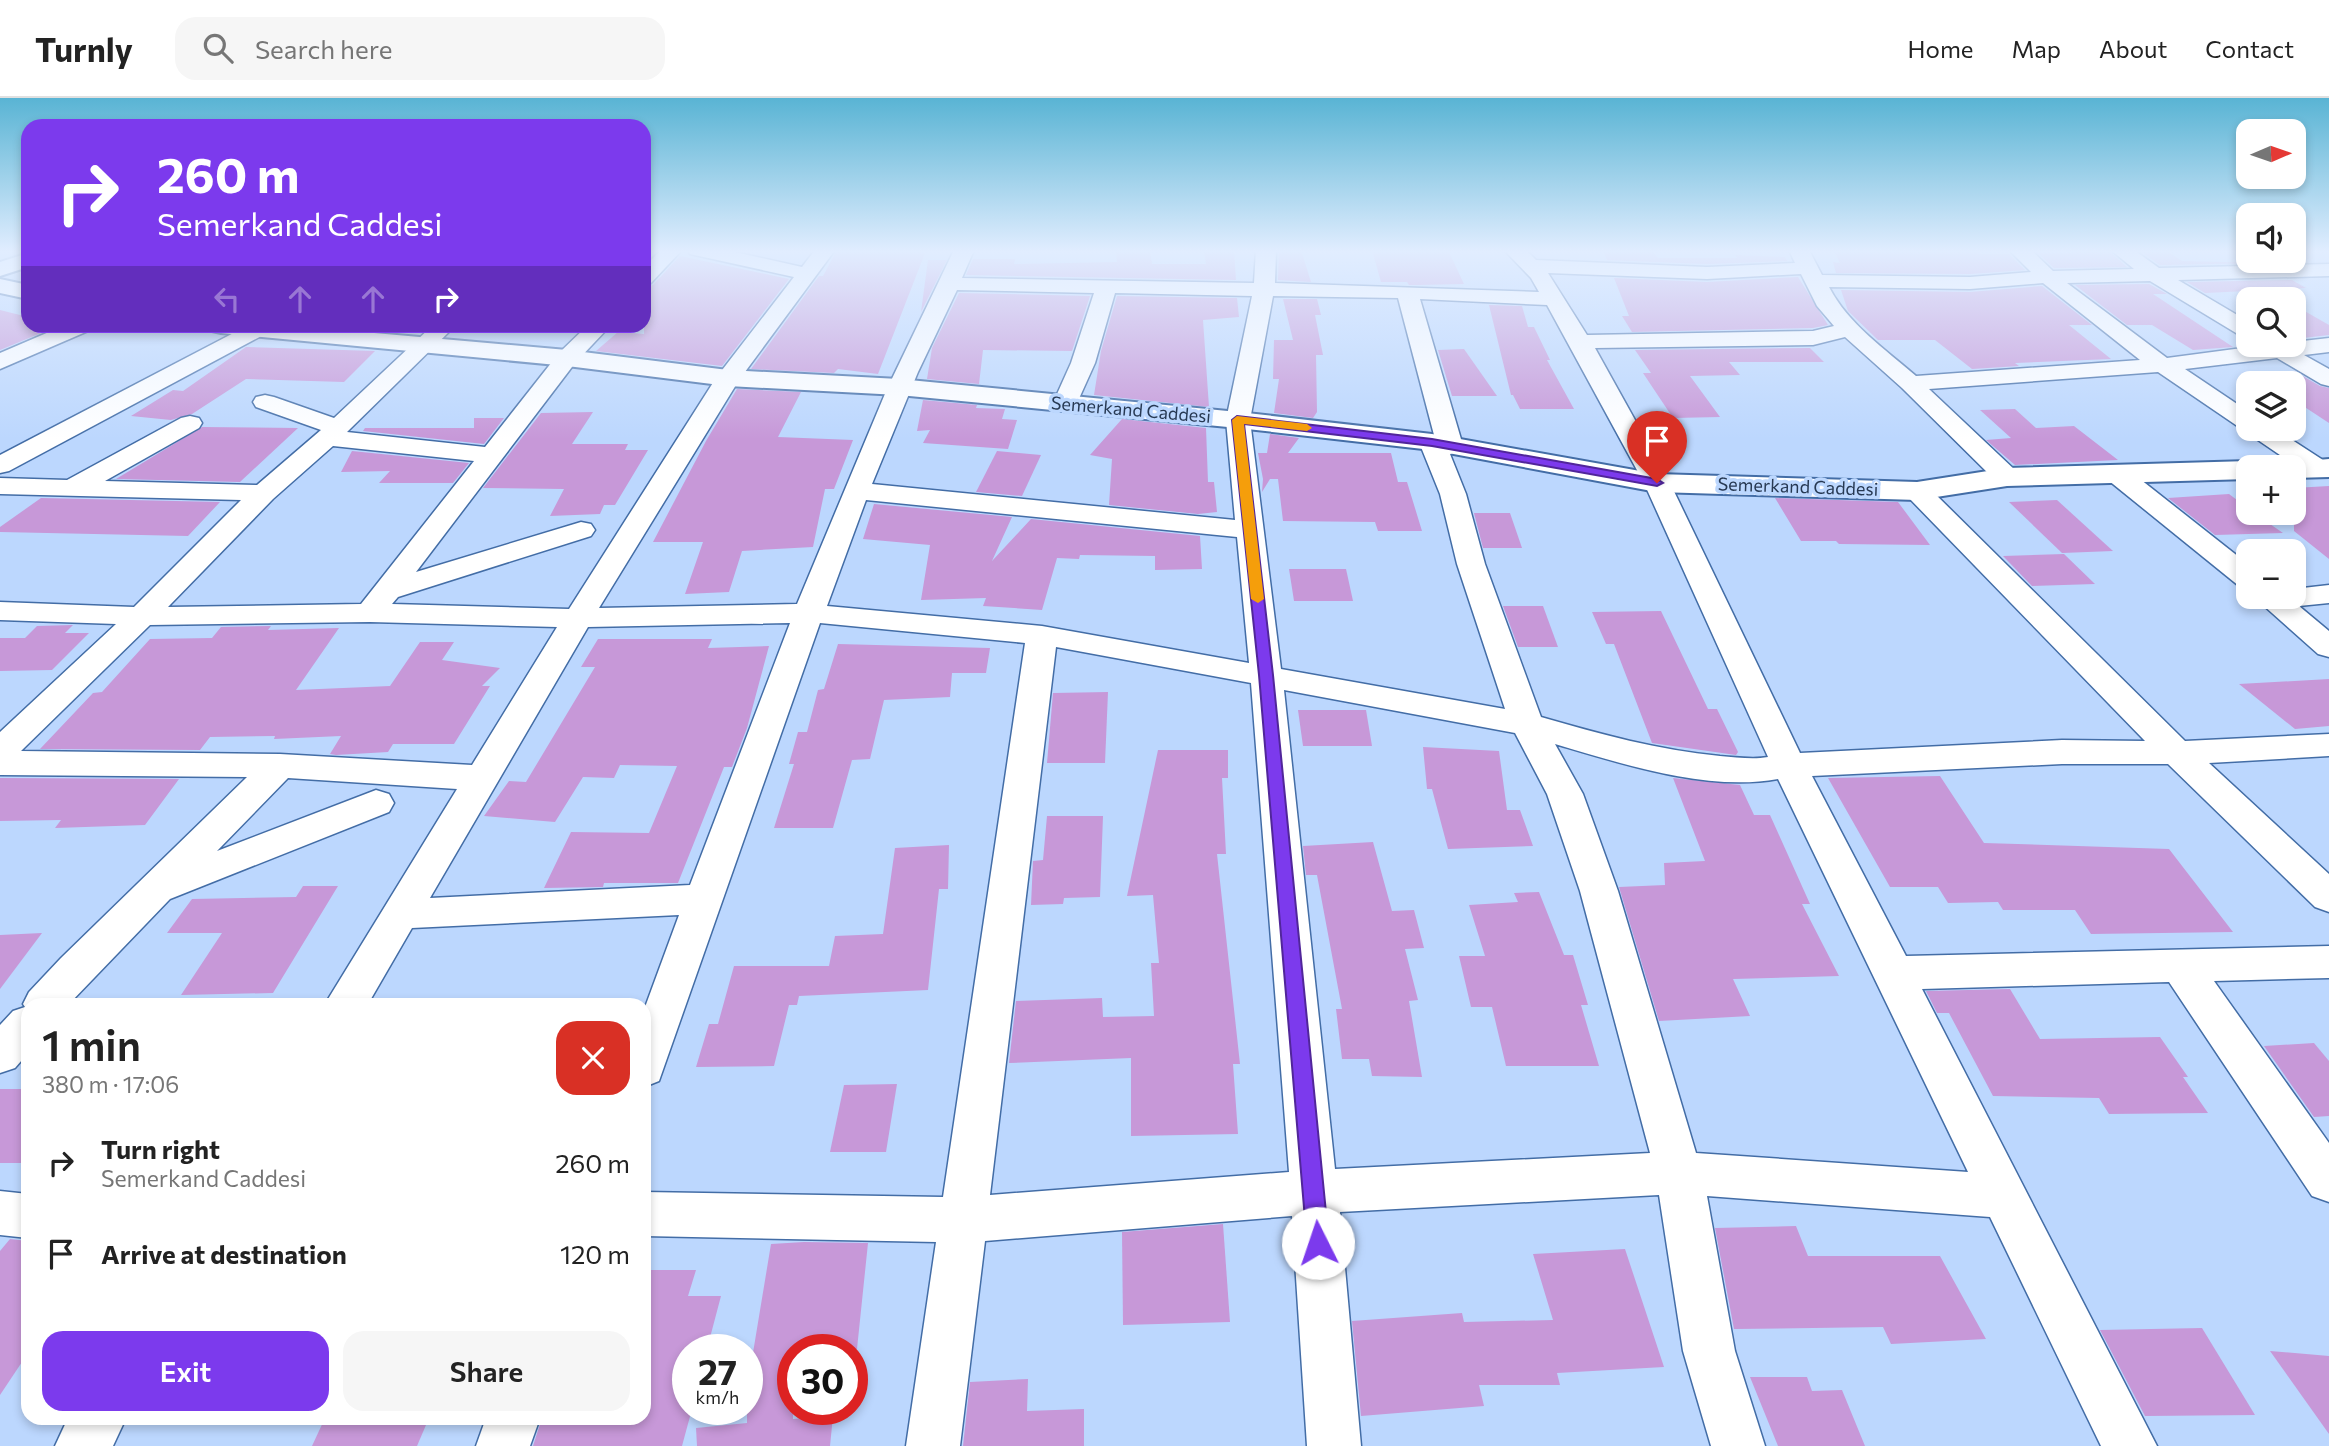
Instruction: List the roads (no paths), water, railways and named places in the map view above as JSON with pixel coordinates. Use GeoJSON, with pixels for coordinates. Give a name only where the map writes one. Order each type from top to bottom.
{"type":"FeatureCollection","features":[{"type":"Feature","properties":{"kind":"street"},"geometry":{"type":"LineString","coordinates":[[350,998],[578,618],[728,378],[777,313]]}},
{"type":"Feature","properties":{"kind":"street"},"geometry":{"type":"LineString","coordinates":[[651,1049],[809,613],[899,387],[936,313]]}},
{"type":"Feature","properties":{"kind":"street"},"geometry":{"type":"LineString","coordinates":[[1065,403],[1083,363],[1098,313]]}},
{"type":"Feature","properties":{"kind":"street"},"geometry":{"type":"LineString","coordinates":[[1259,313],[1237,420],[1266,675],[1314,1192],[1334,1446]]}},
{"type":"Feature","properties":{"kind":"street"},"geometry":{"type":"LineString","coordinates":[[1412,313],[1471,564],[1527,724],[1565,794],[1599,891],[1679,1172],[1709,1351],[1738,1446]]}},
{"type":"Feature","properties":{"kind":"street"},"geometry":{"type":"LineString","coordinates":[[1562,313],[1657,483],[1789,765],[2130,1446]]}},
{"type":"Feature","properties":{"kind":"street"},"geometry":{"type":"LineString","coordinates":[[1834,313],[1849,330],[1910,383],[2007,477]]}},
{"type":"Feature","properties":{"kind":"street"},"geometry":{"type":"LineString","coordinates":[[2094,313],[2163,365],[2236,414]]}},
{"type":"Feature","properties":{"kind":"street"},"geometry":{"type":"LineString","coordinates":[[2219,313],[2236,323]]}},
{"type":"Feature","properties":{"kind":"street"},"geometry":{"type":"LineString","coordinates":[[1580,342],[1813,338],[1849,330]]}},
{"type":"Feature","properties":{"kind":"street"},"geometry":{"type":"LineString","coordinates":[[0,362],[64,333]]}},
{"type":"Feature","properties":{"kind":"street"},"geometry":{"type":"LineString","coordinates":[[0,465],[249,333]]}},
{"type":"Feature","properties":{"kind":"street","name":"Semerkand Caddesi"},"geometry":{"type":"LineString","coordinates":[[301,333],[567,358],[728,378],[899,387],[1237,420],[1441,444],[1657,483],[1917,491],[2007,477],[2236,470]]}},
{"type":"Feature","properties":{"kind":"street"},"geometry":{"type":"LineString","coordinates":[[0,752],[142,616],[264,493],[333,433],[436,333]]}},
{"type":"Feature","properties":{"kind":"street"},"geometry":{"type":"LineString","coordinates":[[378,602],[567,358],[592,333]]}},
{"type":"Feature","properties":{"kind":"street"},"geometry":{"type":"LineString","coordinates":[[2306,346],[2329,345]]}},
{"type":"Feature","properties":{"kind":"street"},"geometry":{"type":"LineString","coordinates":[[1910,383],[2163,365],[2236,354]]}},
{"type":"Feature","properties":{"kind":"street"},"geometry":{"type":"LineString","coordinates":[[2292,357],[2329,379]]}},
{"type":"Feature","properties":{"kind":"street"},"geometry":{"type":"LineString","coordinates":[[265,402],[333,433],[493,456]]}},
{"type":"Feature","properties":{"kind":"street"},"geometry":{"type":"LineString","coordinates":[[72,488],[190,423]]}},
{"type":"Feature","properties":{"kind":"street"},"geometry":{"type":"LineString","coordinates":[[2275,441],[2313,468]]}},
{"type":"Feature","properties":{"kind":"street"},"geometry":{"type":"LineString","coordinates":[[2117,474],[2236,570]]}},
{"type":"Feature","properties":{"kind":"street"},"geometry":{"type":"LineString","coordinates":[[0,485],[264,493]]}},
{"type":"Feature","properties":{"kind":"street"},"geometry":{"type":"LineString","coordinates":[[858,491],[1250,530]]}},
{"type":"Feature","properties":{"kind":"street"},"geometry":{"type":"LineString","coordinates":[[1917,491],[2176,753],[2329,897]]}},
{"type":"Feature","properties":{"kind":"street"},"geometry":{"type":"LineString","coordinates":[[378,602],[581,530]]}},
{"type":"Feature","properties":{"kind":"street"},"geometry":{"type":"LineString","coordinates":[[2306,596],[2329,594]]}},
{"type":"Feature","properties":{"kind":"street"},"geometry":{"type":"LineString","coordinates":[[0,611],[142,616],[378,602],[578,618],[809,613],[1042,635],[1527,724],[1625,752],[1691,765],[1756,771],[1789,765],[2062,752],[2176,753],[2329,744]]}},
{"type":"Feature","properties":{"kind":"street"},"geometry":{"type":"LineString","coordinates":[[2284,609],[2329,647]]}},
{"type":"Feature","properties":{"kind":"street"},"geometry":{"type":"LineString","coordinates":[[933,1446],[1042,635]]}},
{"type":"Feature","properties":{"kind":"street"},"geometry":{"type":"LineString","coordinates":[[1547,761],[1625,752]]}},
{"type":"Feature","properties":{"kind":"street"},"geometry":{"type":"LineString","coordinates":[[0,763],[280,766],[482,779]]}},
{"type":"Feature","properties":{"kind":"street"},"geometry":{"type":"LineString","coordinates":[[49,998],[75,969],[280,766]]}},
{"type":"Feature","properties":{"kind":"street"},"geometry":{"type":"LineString","coordinates":[[155,890],[376,803]]}},
{"type":"Feature","properties":{"kind":"street"},"geometry":{"type":"LineString","coordinates":[[401,914],[705,899]]}},
{"type":"Feature","properties":{"kind":"street"},"geometry":{"type":"LineString","coordinates":[[1895,973],[2329,962]]}},
{"type":"Feature","properties":{"kind":"street"},"geometry":{"type":"LineString","coordinates":[[2180,965],[2329,1181]]}},
{"type":"Feature","properties":{"kind":"street"},"geometry":{"type":"LineString","coordinates":[[0,1055],[21,1031]]}},
{"type":"Feature","properties":{"kind":"street"},"geometry":{"type":"LineString","coordinates":[[651,1214],[963,1220],[1314,1192],[1679,1172],[2004,1196]]}},
{"type":"Feature","properties":{"kind":"street"},"geometry":{"type":"LineString","coordinates":[[0,1213],[21,1215]]}},
{"type":"Feature","properties":{"kind":"street"},"geometry":{"type":"LineString","coordinates":[[82,1446],[95,1425]]}},
{"type":"Feature","properties":{"kind":"street"},"geometry":{"type":"LineString","coordinates":[[503,1446],[510,1425]]}}]}
